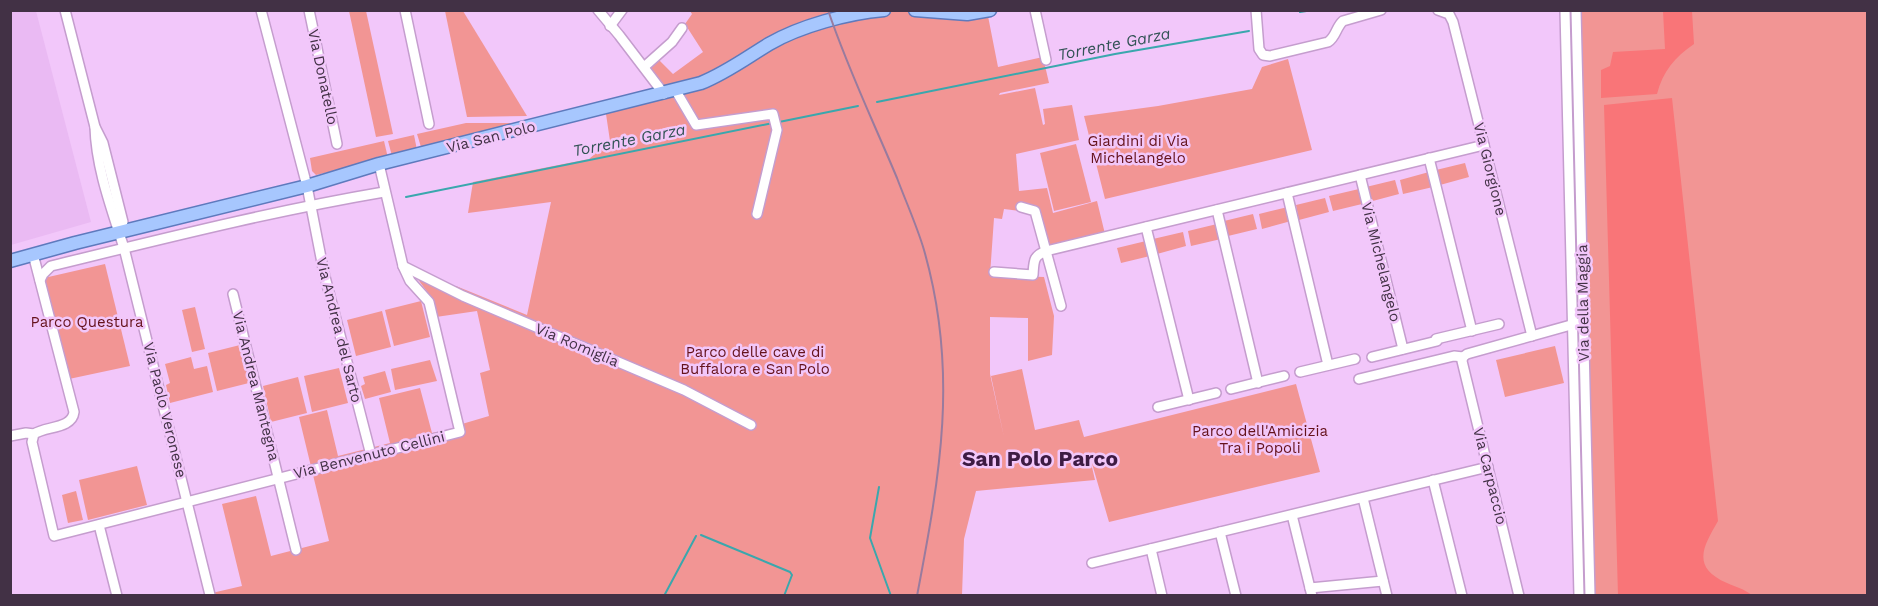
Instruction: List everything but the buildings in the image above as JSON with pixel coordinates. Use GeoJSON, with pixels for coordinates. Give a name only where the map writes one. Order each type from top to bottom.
{"type":"FeatureCollection","features":[{"type":"Feature","properties":{"kind":"main road","name":"Via San Polo"},"geometry":{"type":"LineString","coordinates":[[10,261],[307,186],[379,164],[670,92],[719,76],[789,34],[841,18],[884,10]]}},
{"type":"Feature","properties":{"kind":"main road"},"geometry":{"type":"LineString","coordinates":[[915,10],[967,14],[990,10]]}},
{"type":"Feature","properties":{"kind":"street"},"geometry":{"type":"LineString","coordinates":[[65,10],[123,222],[114,234]]}},
{"type":"Feature","properties":{"kind":"street"},"geometry":{"type":"LineString","coordinates":[[261,10],[307,186],[309,206]]}},
{"type":"Feature","properties":{"kind":"street","name":"Via Donatello"},"geometry":{"type":"LineString","coordinates":[[309,10],[337,144]]}},
{"type":"Feature","properties":{"kind":"street"},"geometry":{"type":"LineString","coordinates":[[405,10],[429,124]]}},
{"type":"Feature","properties":{"kind":"street"},"geometry":{"type":"LineString","coordinates":[[598,10],[644,67],[670,92],[696,125],[773,114],[777,130],[757,214]]}},
{"type":"Feature","properties":{"kind":"street"},"geometry":{"type":"LineString","coordinates":[[610,26],[621,10]]}},
{"type":"Feature","properties":{"kind":"street"},"geometry":{"type":"LineString","coordinates":[[1035,10],[1046,60]]}},
{"type":"Feature","properties":{"kind":"street"},"geometry":{"type":"LineString","coordinates":[[1256,10],[1259,49],[1263,55],[1270,56],[1328,42],[1342,21],[1381,10]]}},
{"type":"Feature","properties":{"kind":"street","name":"Via Giorgione"},"geometry":{"type":"LineString","coordinates":[[1438,10],[1449,14],[1453,22],[1532,336]]}},
{"type":"Feature","properties":{"kind":"street","name":"Via della Maggia"},"geometry":{"type":"LineString","coordinates":[[1565,10],[1579,596]]}},
{"type":"Feature","properties":{"kind":"street","name":"Via della Maggia"},"geometry":{"type":"LineString","coordinates":[[1576,10],[1590,596]]}},
{"type":"Feature","properties":{"kind":"street"},"geometry":{"type":"LineString","coordinates":[[644,67],[672,42],[682,28]]}},
{"type":"Feature","properties":{"kind":"street"},"geometry":{"type":"LineString","coordinates":[[96,128],[96,146],[112,210],[114,234],[124,248]]}},
{"type":"Feature","properties":{"kind":"street"},"geometry":{"type":"LineString","coordinates":[[994,272],[1033,275],[1034,258],[1046,251],[1484,145]]}},
{"type":"Feature","properties":{"kind":"street"},"geometry":{"type":"LineString","coordinates":[[1429,158],[1472,331]]}},
{"type":"Feature","properties":{"kind":"street"},"geometry":{"type":"LineString","coordinates":[[379,164],[403,266]]}},
{"type":"Feature","properties":{"kind":"street","name":"Via Michelangelo"},"geometry":{"type":"LineString","coordinates":[[1360,175],[1403,349]]}},
{"type":"Feature","properties":{"kind":"street"},"geometry":{"type":"LineString","coordinates":[[40,280],[51,266],[164,237],[384,192]]}},
{"type":"Feature","properties":{"kind":"street"},"geometry":{"type":"LineString","coordinates":[[1287,193],[1328,366]]}},
{"type":"Feature","properties":{"kind":"street","name":"Via Andrea del Sarto"},"geometry":{"type":"LineString","coordinates":[[309,206],[370,455]]}},
{"type":"Feature","properties":{"kind":"street"},"geometry":{"type":"LineString","coordinates":[[1021,207],[1035,211],[1061,306]]}},
{"type":"Feature","properties":{"kind":"street"},"geometry":{"type":"LineString","coordinates":[[1217,210],[1258,382]]}},
{"type":"Feature","properties":{"kind":"street"},"geometry":{"type":"LineString","coordinates":[[1146,227],[1189,400]]}},
{"type":"Feature","properties":{"kind":"street","name":"Via Paolo Veronese"},"geometry":{"type":"LineString","coordinates":[[124,248],[188,502]]}},
{"type":"Feature","properties":{"kind":"street"},"geometry":{"type":"LineString","coordinates":[[10,436],[34,434],[70,423],[74,412],[33,254]]}},
{"type":"Feature","properties":{"kind":"street","name":"Via Romiglia"},"geometry":{"type":"LineString","coordinates":[[403,266],[463,297],[684,390],[751,425]]}},
{"type":"Feature","properties":{"kind":"street","name":"Via Benvenuto Cellini"},"geometry":{"type":"LineString","coordinates":[[34,434],[32,442],[54,536],[460,432],[429,302],[410,281],[403,266]]}},
{"type":"Feature","properties":{"kind":"street","name":"Via Andrea Mantegna"},"geometry":{"type":"LineString","coordinates":[[233,294],[279,478]]}},
{"type":"Feature","properties":{"kind":"street"},"geometry":{"type":"LineString","coordinates":[[1359,379],[1454,356],[1463,357],[1583,321]]}},
{"type":"Feature","properties":{"kind":"street"},"geometry":{"type":"LineString","coordinates":[[1372,357],[1499,324]]}},
{"type":"Feature","properties":{"kind":"street","name":"Via Carpaccio"},"geometry":{"type":"LineString","coordinates":[[1463,357],[1462,366],[1519,596]]}},
{"type":"Feature","properties":{"kind":"street"},"geometry":{"type":"LineString","coordinates":[[1300,372],[1355,359]]}},
{"type":"Feature","properties":{"kind":"street"},"geometry":{"type":"LineString","coordinates":[[1231,389],[1284,376]]}},
{"type":"Feature","properties":{"kind":"street"},"geometry":{"type":"LineString","coordinates":[[1158,407],[1216,393]]}},
{"type":"Feature","properties":{"kind":"street"},"geometry":{"type":"LineString","coordinates":[[1092,563],[1488,467]]}},
{"type":"Feature","properties":{"kind":"street","name":"Via Benvenuto Cellini"},"geometry":{"type":"LineString","coordinates":[[279,478],[297,550]]}},
{"type":"Feature","properties":{"kind":"street"},"geometry":{"type":"LineString","coordinates":[[1433,480],[1462,596]]}},
{"type":"Feature","properties":{"kind":"street"},"geometry":{"type":"LineString","coordinates":[[1363,498],[1387,596]]}},
{"type":"Feature","properties":{"kind":"street"},"geometry":{"type":"LineString","coordinates":[[188,502],[210,595]]}},
{"type":"Feature","properties":{"kind":"street"},"geometry":{"type":"LineString","coordinates":[[1292,515],[1311,592],[1383,581]]}},
{"type":"Feature","properties":{"kind":"street"},"geometry":{"type":"LineString","coordinates":[[99,525],[117,596]]}},
{"type":"Feature","properties":{"kind":"street"},"geometry":{"type":"LineString","coordinates":[[1220,532],[1236,596]]}},
{"type":"Feature","properties":{"kind":"street"},"geometry":{"type":"LineString","coordinates":[[1151,549],[1162,596]]}},
{"type":"Feature","properties":{"kind":"shaded area"},"geometry":{"type":"Polygon","coordinates":[[[11,10],[36,11],[91,222],[11,245],[11,10]]]}},
{"type":"Feature","properties":{"kind":"shaded area"},"geometry":{"type":"Polygon","coordinates":[[[1663,11],[1692,11],[1694,44],[1671,65],[1657,94],[1601,98],[1601,70],[1610,66],[1613,52],[1665,49],[1663,11]]]}},
{"type":"Feature","properties":{"kind":"shaded area"},"geometry":{"type":"Polygon","coordinates":[[[1672,98],[1718,521],[1705,548],[1704,563],[1716,577],[1752,595],[1618,595],[1604,105],[1672,98]]]}},
{"type":"Feature","properties":{"kind":"green space"},"geometry":{"type":"Polygon","coordinates":[[[349,11],[366,11],[393,134],[376,137],[349,11]]]}},
{"type":"Feature","properties":{"kind":"green space"},"geometry":{"type":"Polygon","coordinates":[[[445,11],[463,11],[527,116],[467,117],[445,11]]]}},
{"type":"Feature","properties":{"kind":"green space","name":"Parco delle cave di Buffalora e San Polo"},"geometry":{"type":"Polygon","coordinates":[[[690,11],[987,11],[998,67],[1043,57],[1049,83],[999,95],[1035,88],[1043,125],[1045,124],[1043,109],[1072,105],[1079,140],[1016,154],[1019,191],[1047,188],[1053,213],[1097,201],[1105,234],[1047,247],[1038,213],[1004,209],[1002,219],[994,218],[990,275],[1044,277],[1054,316],[1052,355],[1028,361],[1028,318],[990,317],[990,374],[1004,437],[991,376],[1022,369],[1035,430],[1079,420],[1084,437],[1296,384],[1320,472],[1109,522],[1088,450],[1095,480],[976,491],[964,539],[962,595],[199,596],[242,586],[222,504],[256,496],[271,556],[329,541],[299,417],[327,410],[338,456],[390,443],[379,398],[420,388],[432,433],[459,427],[489,416],[480,373],[490,370],[477,311],[436,317],[431,297],[411,270],[448,289],[456,286],[527,315],[551,202],[468,213],[473,182],[589,159],[610,141],[606,114],[667,97],[665,86],[649,68],[659,60],[673,74],[703,52],[685,24],[692,14],[690,11]]]}},
{"type":"Feature","properties":{"kind":"green space"},"geometry":{"type":"Polygon","coordinates":[[[1580,11],[1867,11],[1867,595],[1595,595],[1580,11]]]}},
{"type":"Feature","properties":{"kind":"green space","name":"Giardini di Via Michelangelo"},"geometry":{"type":"Polygon","coordinates":[[[1288,59],[1312,150],[1105,199],[1084,116],[1158,106],[1252,89],[1262,67],[1288,59]]]}},
{"type":"Feature","properties":{"kind":"green space"},"geometry":{"type":"Polygon","coordinates":[[[466,123],[512,123],[513,127],[421,147],[417,134],[466,123]]]}},
{"type":"Feature","properties":{"kind":"green space"},"geometry":{"type":"Polygon","coordinates":[[[414,135],[417,150],[392,156],[388,141],[414,135]]]}},
{"type":"Feature","properties":{"kind":"green space"},"geometry":{"type":"Polygon","coordinates":[[[384,141],[388,158],[316,175],[312,171],[310,158],[384,141]]]}},
{"type":"Feature","properties":{"kind":"green space"},"geometry":{"type":"Polygon","coordinates":[[[1076,144],[1091,202],[1054,211],[1040,153],[1076,144]]]}},
{"type":"Feature","properties":{"kind":"green space"},"geometry":{"type":"Polygon","coordinates":[[[1465,163],[1469,177],[1440,185],[1436,170],[1465,163]]]}},
{"type":"Feature","properties":{"kind":"green space"},"geometry":{"type":"Polygon","coordinates":[[[1429,172],[1433,187],[1403,194],[1400,180],[1429,172]]]}},
{"type":"Feature","properties":{"kind":"green space"},"geometry":{"type":"Polygon","coordinates":[[[1395,180],[1399,194],[1369,202],[1366,187],[1395,180]]]}},
{"type":"Feature","properties":{"kind":"green space"},"geometry":{"type":"Polygon","coordinates":[[[1359,189],[1362,204],[1333,211],[1329,196],[1359,189]]]}},
{"type":"Feature","properties":{"kind":"green space"},"geometry":{"type":"Polygon","coordinates":[[[1325,198],[1329,212],[1299,220],[1296,205],[1325,198]]]}},
{"type":"Feature","properties":{"kind":"green space"},"geometry":{"type":"Polygon","coordinates":[[[1288,207],[1291,221],[1262,229],[1259,214],[1288,207]]]}},
{"type":"Feature","properties":{"kind":"green space"},"geometry":{"type":"Polygon","coordinates":[[[1253,214],[1257,229],[1228,236],[1224,221],[1253,214]]]}},
{"type":"Feature","properties":{"kind":"green space"},"geometry":{"type":"Polygon","coordinates":[[[1217,224],[1221,239],[1191,246],[1188,231],[1217,224]]]}},
{"type":"Feature","properties":{"kind":"green space"},"geometry":{"type":"Polygon","coordinates":[[[1183,232],[1186,246],[1157,254],[1153,239],[1183,232]]]}},
{"type":"Feature","properties":{"kind":"green space"},"geometry":{"type":"Polygon","coordinates":[[[1146,241],[1150,256],[1121,263],[1117,248],[1146,241]]]}},
{"type":"Feature","properties":{"kind":"green space","name":"Parco Questura"},"geometry":{"type":"Polygon","coordinates":[[[105,264],[130,366],[69,379],[44,278],[105,264]]]}},
{"type":"Feature","properties":{"kind":"green space"},"geometry":{"type":"Polygon","coordinates":[[[421,301],[430,337],[394,346],[385,310],[421,301]]]}},
{"type":"Feature","properties":{"kind":"green space"},"geometry":{"type":"Polygon","coordinates":[[[195,307],[205,349],[192,352],[182,310],[195,307]]]}},
{"type":"Feature","properties":{"kind":"green space"},"geometry":{"type":"Polygon","coordinates":[[[382,311],[391,347],[356,356],[347,320],[382,311]]]}},
{"type":"Feature","properties":{"kind":"green space"},"geometry":{"type":"Polygon","coordinates":[[[240,345],[249,383],[217,391],[208,353],[240,345]]]}},
{"type":"Feature","properties":{"kind":"green space"},"geometry":{"type":"Polygon","coordinates":[[[1555,346],[1564,383],[1505,397],[1496,360],[1555,346]]]}},
{"type":"Feature","properties":{"kind":"green space"},"geometry":{"type":"Polygon","coordinates":[[[191,357],[194,369],[207,366],[213,392],[170,403],[166,385],[170,383],[165,364],[191,357]]]}},
{"type":"Feature","properties":{"kind":"green space"},"geometry":{"type":"Polygon","coordinates":[[[430,360],[437,381],[395,390],[391,369],[430,360]]]}},
{"type":"Feature","properties":{"kind":"green space"},"geometry":{"type":"Polygon","coordinates":[[[339,368],[348,403],[312,412],[304,376],[339,368]]]}},
{"type":"Feature","properties":{"kind":"green space"},"geometry":{"type":"Polygon","coordinates":[[[385,371],[391,392],[365,399],[361,386],[365,384],[363,377],[385,371]]]}},
{"type":"Feature","properties":{"kind":"green space"},"geometry":{"type":"Polygon","coordinates":[[[298,377],[307,413],[271,422],[263,386],[298,377]]]}},
{"type":"Feature","properties":{"kind":"green space"},"geometry":{"type":"Polygon","coordinates":[[[137,466],[147,505],[88,520],[79,480],[137,466]]]}},
{"type":"Feature","properties":{"kind":"green space"},"geometry":{"type":"Polygon","coordinates":[[[76,491],[83,520],[68,523],[62,495],[76,491]]]}},
{"type":"Feature","properties":{"kind":"waterway","name":"Torrente Garza"},"geometry":{"type":"LineString","coordinates":[[1300,12],[1313,10]]}},
{"type":"Feature","properties":{"kind":"waterway","name":"Torrente Garza"},"geometry":{"type":"LineString","coordinates":[[877,102],[1115,54],[1249,31]]}},
{"type":"Feature","properties":{"kind":"waterway","name":"Torrente Garza"},"geometry":{"type":"LineString","coordinates":[[779,122],[858,106]]}},
{"type":"Feature","properties":{"kind":"waterway","name":"Torrente Garza"},"geometry":{"type":"LineString","coordinates":[[406,197],[773,123]]}},
{"type":"Feature","properties":{"kind":"waterway"},"geometry":{"type":"LineString","coordinates":[[879,487],[870,538],[891,596]]}},
{"type":"Feature","properties":{"kind":"waterway"},"geometry":{"type":"LineString","coordinates":[[701,535],[790,572],[792,575],[784,596]]}},
{"type":"Feature","properties":{"kind":"waterway"},"geometry":{"type":"LineString","coordinates":[[664,596],[696,536]]}},
{"type":"Feature","properties":{"kind":"railway"},"geometry":{"type":"LineString","coordinates":[[828,10],[852,74],[915,223],[935,295],[941,339],[942,423],[933,508],[917,596]]}},
{"type":"Feature","properties":{"kind":"district","name":"San Polo Parco"},"geometry":{"type":"Point","coordinates":[1040,458]}},
{"type":"Feature","properties":{"kind":"park label","name":"Parco dell'Amicizia Tra i Popoli"},"geometry":{"type":"Point","coordinates":[1260,440]}}]}
